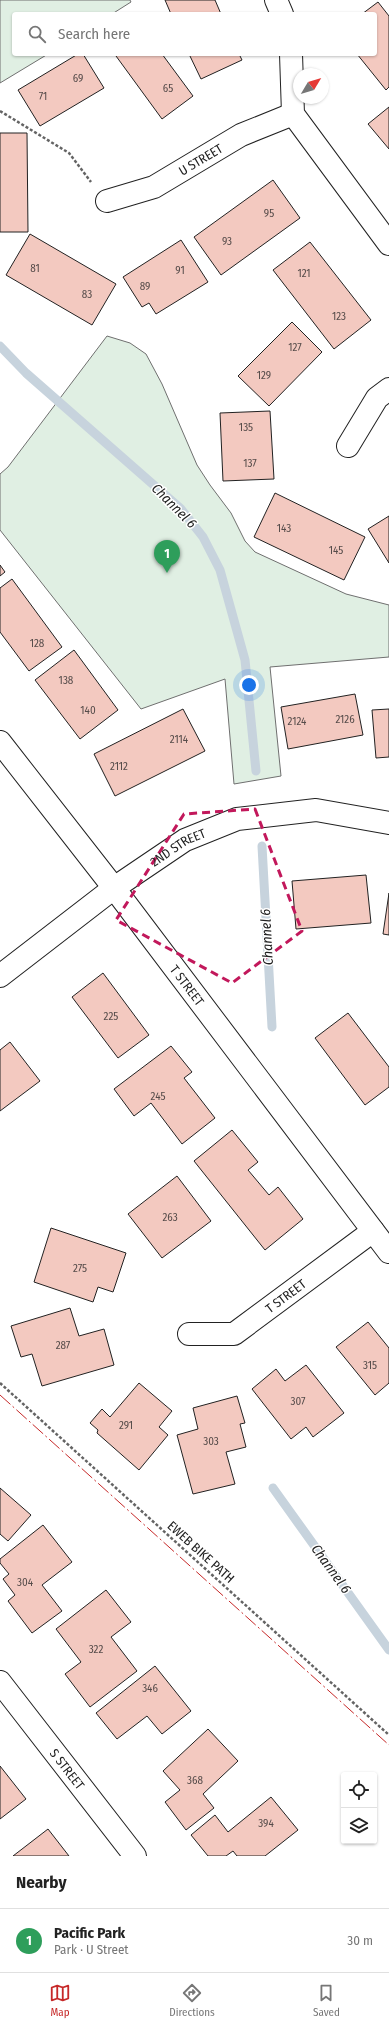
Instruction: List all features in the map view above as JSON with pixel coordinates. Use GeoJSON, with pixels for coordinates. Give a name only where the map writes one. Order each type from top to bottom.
{"type":"FeatureCollection","features":[{"type":"Feature","properties":{"kind":"street"},"geometry":{"type":"LineString","coordinates":[[276,0],[281,12]]}},
{"type":"Feature","properties":{"kind":"street"},"geometry":{"type":"LineString","coordinates":[[291,56],[293,114],[389,244]]}},
{"type":"Feature","properties":{"kind":"street","name":"U STREET"},"geometry":{"type":"LineString","coordinates":[[107,201],[154,187],[241,135],[293,114]]}},
{"type":"Feature","properties":{"kind":"street"},"geometry":{"type":"LineString","coordinates":[[348,446],[376,398],[389,389]]}},
{"type":"Feature","properties":{"kind":"street","name":"T STREET"},"geometry":{"type":"LineString","coordinates":[[0,742],[114,888],[389,1252]]}},
{"type":"Feature","properties":{"kind":"street","name":"2ND STREET"},"geometry":{"type":"LineString","coordinates":[[0,976],[114,888],[185,840],[238,819],[316,810],[389,823]]}},
{"type":"Feature","properties":{"kind":"street","name":"T STREET"},"geometry":{"type":"LineString","coordinates":[[189,1334],[234,1334],[373,1231]]}},
{"type":"Feature","properties":{"kind":"street","name":"S STREET"},"geometry":{"type":"LineString","coordinates":[[0,1682],[135,1856]]}},
{"type":"Feature","properties":{"kind":"path"},"geometry":{"type":"LineString","coordinates":[[0,111],[69,153],[107,201]]}},
{"type":"Feature","properties":{"kind":"path","name":"EWEB BIKE PATH"},"geometry":{"type":"LineString","coordinates":[[0,1383],[389,1735]]}},
{"type":"Feature","properties":{"kind":"highlighted area"},"geometry":{"type":"Polygon","coordinates":[[[255,809],[302,931],[232,983],[116,920],[184,814],[255,809]]]}},
{"type":"Feature","properties":{"kind":"green space"},"geometry":{"type":"Polygon","coordinates":[[[0,0],[130,0],[131,2],[115,12],[12,12],[12,56],[45,56],[0,83],[0,0]]]}},
{"type":"Feature","properties":{"kind":"green space"},"geometry":{"type":"Polygon","coordinates":[[[107,336],[130,343],[146,354],[162,384],[197,465],[231,513],[245,541],[255,552],[346,594],[389,605],[389,657],[270,667],[281,776],[234,784],[225,679],[141,709],[0,530],[0,474],[8,467],[107,336]]]}},
{"type":"Feature","properties":{"kind":"building"},"geometry":{"type":"Polygon","coordinates":[[[165,0],[215,0],[220,12],[170,12],[165,0]]]}},
{"type":"Feature","properties":{"kind":"building"},"geometry":{"type":"Polygon","coordinates":[[[378,2],[389,16],[389,87],[386,90],[359,56],[377,56],[377,12],[365,12],[378,2]]]}},
{"type":"Feature","properties":{"kind":"building"},"geometry":{"type":"Polygon","coordinates":[[[75,56],[84,56],[104,88],[40,126],[18,90],[75,56]]]}},
{"type":"Feature","properties":{"kind":"building"},"geometry":{"type":"Polygon","coordinates":[[[116,56],[163,56],[193,96],[162,119],[116,56]]]}},
{"type":"Feature","properties":{"kind":"building"},"geometry":{"type":"Polygon","coordinates":[[[190,56],[240,56],[242,60],[201,79],[190,56]]]}},
{"type":"Feature","properties":{"kind":"building"},"geometry":{"type":"Polygon","coordinates":[[[389,107],[389,149],[368,124],[389,107]]]}},
{"type":"Feature","properties":{"kind":"building"},"geometry":{"type":"Polygon","coordinates":[[[0,133],[27,133],[28,232],[0,232],[0,133]]]}},
{"type":"Feature","properties":{"kind":"building"},"geometry":{"type":"Polygon","coordinates":[[[273,180],[300,218],[221,275],[194,237],[273,180]]]}},
{"type":"Feature","properties":{"kind":"building"},"geometry":{"type":"Polygon","coordinates":[[[30,234],[116,284],[92,325],[6,275],[30,234]]]}},
{"type":"Feature","properties":{"kind":"building"},"geometry":{"type":"Polygon","coordinates":[[[181,240],[208,282],[156,314],[149,303],[142,307],[123,277],[181,240]]]}},
{"type":"Feature","properties":{"kind":"building"},"geometry":{"type":"Polygon","coordinates":[[[310,242],[371,320],[334,349],[273,270],[310,242]]]}},
{"type":"Feature","properties":{"kind":"building"},"geometry":{"type":"Polygon","coordinates":[[[292,322],[322,352],[269,406],[238,376],[292,322]]]}},
{"type":"Feature","properties":{"kind":"building"},"geometry":{"type":"Polygon","coordinates":[[[270,411],[274,479],[223,481],[220,413],[270,411]]]}},
{"type":"Feature","properties":{"kind":"building"},"geometry":{"type":"Polygon","coordinates":[[[275,493],[365,537],[344,580],[254,537],[275,493]]]}},
{"type":"Feature","properties":{"kind":"building"},"geometry":{"type":"Polygon","coordinates":[[[389,516],[389,563],[368,529],[389,516]]]}},
{"type":"Feature","properties":{"kind":"building"},"geometry":{"type":"Polygon","coordinates":[[[0,565],[5,572],[0,576],[0,565]]]}},
{"type":"Feature","properties":{"kind":"building"},"geometry":{"type":"Polygon","coordinates":[[[12,579],[62,647],[29,671],[0,632],[0,588],[12,579]]]}},
{"type":"Feature","properties":{"kind":"building"},"geometry":{"type":"Polygon","coordinates":[[[74,650],[118,710],[80,739],[35,680],[74,650]]]}},
{"type":"Feature","properties":{"kind":"building"},"geometry":{"type":"Polygon","coordinates":[[[355,694],[363,735],[288,749],[281,707],[355,694]]]}},
{"type":"Feature","properties":{"kind":"building"},"geometry":{"type":"Polygon","coordinates":[[[183,709],[205,751],[115,796],[94,754],[183,709]]]}},
{"type":"Feature","properties":{"kind":"building"},"geometry":{"type":"Polygon","coordinates":[[[389,709],[389,757],[376,758],[372,710],[389,709]]]}},
{"type":"Feature","properties":{"kind":"building"},"geometry":{"type":"Polygon","coordinates":[[[366,875],[371,923],[296,929],[292,881],[366,875]]]}},
{"type":"Feature","properties":{"kind":"building"},"geometry":{"type":"Polygon","coordinates":[[[389,893],[389,935],[383,934],[389,893]]]}},
{"type":"Feature","properties":{"kind":"building"},"geometry":{"type":"Polygon","coordinates":[[[103,973],[149,1035],[118,1058],[72,997],[103,973]]]}},
{"type":"Feature","properties":{"kind":"building"},"geometry":{"type":"Polygon","coordinates":[[[348,1013],[389,1067],[389,1087],[365,1105],[315,1038],[348,1013]]]}},
{"type":"Feature","properties":{"kind":"building"},"geometry":{"type":"Polygon","coordinates":[[[10,1042],[40,1081],[0,1111],[0,1050],[10,1042]]]}},
{"type":"Feature","properties":{"kind":"building"},"geometry":{"type":"Polygon","coordinates":[[[171,1046],[192,1072],[184,1078],[215,1118],[182,1144],[151,1103],[134,1116],[114,1089],[171,1046]]]}},
{"type":"Feature","properties":{"kind":"building"},"geometry":{"type":"Polygon","coordinates":[[[232,1130],[258,1162],[248,1170],[269,1195],[278,1187],[303,1219],[265,1250],[194,1161],[232,1130]]]}},
{"type":"Feature","properties":{"kind":"building"},"geometry":{"type":"Polygon","coordinates":[[[177,1176],[211,1221],[162,1258],[128,1214],[177,1176]]]}},
{"type":"Feature","properties":{"kind":"building"},"geometry":{"type":"Polygon","coordinates":[[[51,1228],[126,1253],[113,1292],[98,1287],[93,1302],[34,1282],[51,1228]]]}},
{"type":"Feature","properties":{"kind":"building"},"geometry":{"type":"Polygon","coordinates":[[[70,1308],[79,1336],[104,1329],[114,1365],[42,1386],[32,1354],[21,1357],[11,1326],[70,1308]]]}},
{"type":"Feature","properties":{"kind":"building"},"geometry":{"type":"Polygon","coordinates":[[[368,1322],[389,1348],[389,1383],[375,1395],[336,1347],[368,1322]]]}},
{"type":"Feature","properties":{"kind":"building"},"geometry":{"type":"Polygon","coordinates":[[[306,1365],[344,1413],[313,1437],[306,1427],[291,1439],[252,1389],[276,1369],[285,1381],[306,1365]]]}},
{"type":"Feature","properties":{"kind":"building"},"geometry":{"type":"Polygon","coordinates":[[[139,1383],[172,1411],[159,1427],[168,1435],[139,1470],[97,1433],[98,1430],[90,1423],[102,1409],[110,1417],[139,1383]]]}},
{"type":"Feature","properties":{"kind":"building"},"geometry":{"type":"Polygon","coordinates":[[[237,1396],[245,1423],[240,1424],[246,1447],[226,1452],[235,1484],[193,1494],[177,1435],[198,1429],[193,1408],[237,1396]]]}},
{"type":"Feature","properties":{"kind":"building"},"geometry":{"type":"Polygon","coordinates":[[[0,1488],[31,1515],[8,1541],[0,1534],[0,1488]]]}},
{"type":"Feature","properties":{"kind":"building"},"geometry":{"type":"Polygon","coordinates":[[[43,1525],[72,1562],[42,1585],[62,1611],[32,1633],[8,1601],[15,1595],[3,1579],[9,1574],[0,1563],[0,1559],[43,1525]]]}},
{"type":"Feature","properties":{"kind":"building"},"geometry":{"type":"Polygon","coordinates":[[[106,1590],[131,1622],[111,1637],[137,1671],[90,1707],[65,1674],[81,1662],[56,1629],[106,1590]]]}},
{"type":"Feature","properties":{"kind":"building"},"geometry":{"type":"Polygon","coordinates":[[[155,1666],[191,1711],[162,1734],[147,1716],[117,1739],[96,1713],[155,1666]]]}},
{"type":"Feature","properties":{"kind":"building"},"geometry":{"type":"Polygon","coordinates":[[[208,1729],[238,1761],[203,1794],[214,1808],[186,1830],[165,1802],[180,1790],[163,1771],[208,1729]]]}},
{"type":"Feature","properties":{"kind":"building"},"geometry":{"type":"Polygon","coordinates":[[[0,1766],[26,1799],[0,1819],[0,1766]]]}},
{"type":"Feature","properties":{"kind":"building"},"geometry":{"type":"Polygon","coordinates":[[[271,1797],[298,1830],[265,1856],[237,1856],[233,1851],[226,1856],[208,1856],[191,1835],[215,1815],[228,1832],[271,1797]]]}},
{"type":"Feature","properties":{"kind":"building"},"geometry":{"type":"Polygon","coordinates":[[[48,1829],[69,1856],[13,1856],[48,1829]]]}},
{"type":"Feature","properties":{"kind":"waterway","name":"Channel 6"},"geometry":{"type":"LineString","coordinates":[[0,346],[26,373],[181,509],[203,537],[220,570],[245,660],[256,771]]}},
{"type":"Feature","properties":{"kind":"waterway","name":"Channel 6"},"geometry":{"type":"LineString","coordinates":[[262,846],[272,1027]]}},
{"type":"Feature","properties":{"kind":"waterway","name":"Channel 6"},"geometry":{"type":"LineString","coordinates":[[273,1488],[389,1650]]}},
{"type":"Feature","properties":{"kind":"power"},"geometry":{"type":"LineString","coordinates":[[0,1395],[389,1745]]}},
{"type":"Feature","properties":{"kind":"place","name":"Pacific Park"},"geometry":{"type":"Point","coordinates":[167,573]}}]}
